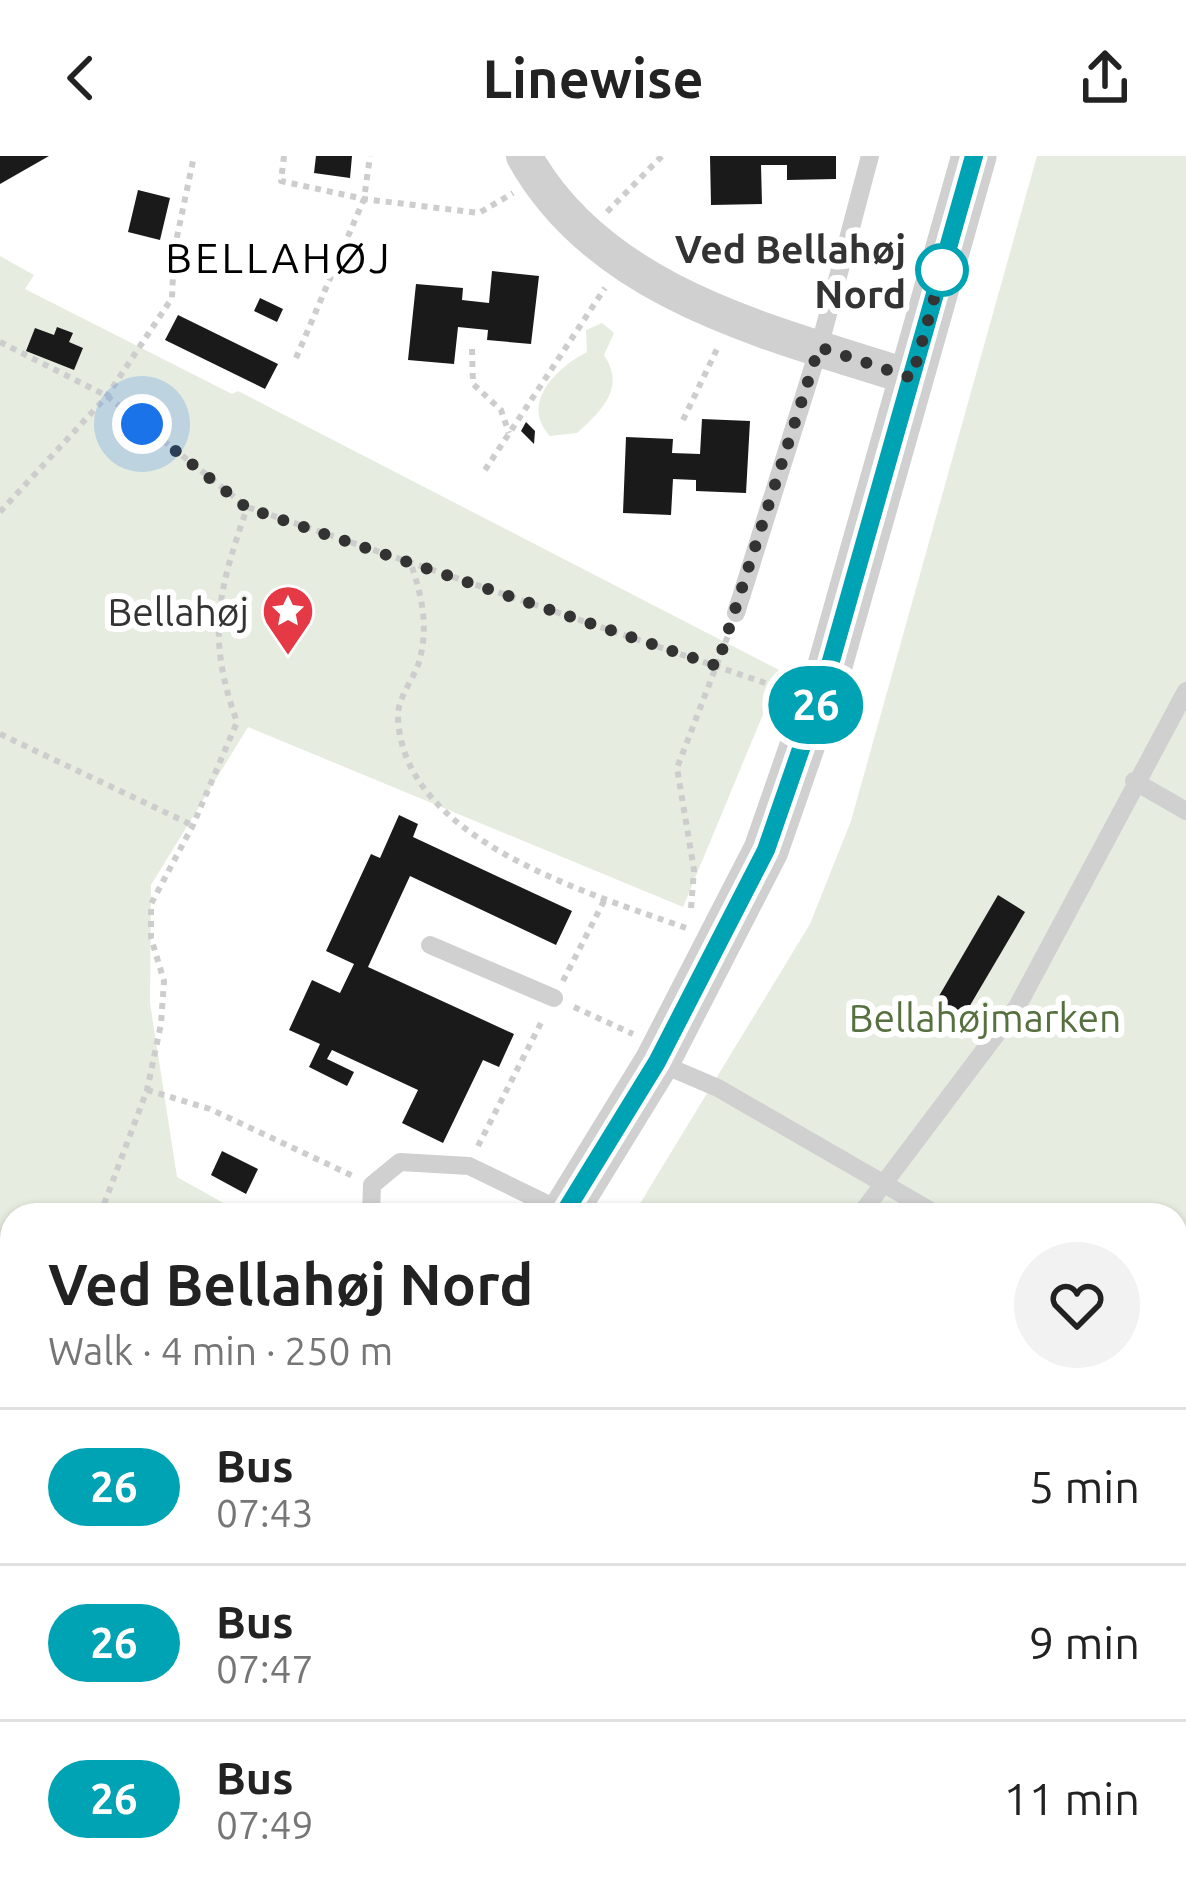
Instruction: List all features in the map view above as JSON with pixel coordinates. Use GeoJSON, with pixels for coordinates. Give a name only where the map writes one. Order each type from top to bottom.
{"type":"FeatureCollection","features":[{"type":"Feature","properties":{"kind":"street"},"geometry":{"type":"LineString","coordinates":[[571,1203],[657,1062],[703,934],[766,850],[817,701],[974,156]]}},
{"type":"Feature","properties":{"kind":"street"},"geometry":{"type":"LineString","coordinates":[[530,167],[622,263],[731,319],[912,378]]}},
{"type":"Feature","properties":{"kind":"lane"},"geometry":{"type":"LineString","coordinates":[[736,613],[819,347],[870,156]]}},
{"type":"Feature","properties":{"kind":"lane"},"geometry":{"type":"LineString","coordinates":[[868,1203],[1017,1007],[1186,691]]}},
{"type":"Feature","properties":{"kind":"lane"},"geometry":{"type":"LineString","coordinates":[[1134,781],[1186,811]]}},
{"type":"Feature","properties":{"kind":"lane"},"geometry":{"type":"LineString","coordinates":[[430,945],[554,998]]}},
{"type":"Feature","properties":{"kind":"lane"},"geometry":{"type":"LineString","coordinates":[[657,1062],[718,1088],[916,1203]]}},
{"type":"Feature","properties":{"kind":"lane"},"geometry":{"type":"LineString","coordinates":[[371,1203],[372,1184],[400,1162],[469,1166],[542,1203]]}},
{"type":"Feature","properties":{"kind":"path"},"geometry":{"type":"LineString","coordinates":[[0,512],[107,396],[172,298],[174,251],[194,156]]}},
{"type":"Feature","properties":{"kind":"path"},"geometry":{"type":"LineString","coordinates":[[284,156],[281,181],[364,199],[479,213],[530,167]]}},
{"type":"Feature","properties":{"kind":"path"},"geometry":{"type":"LineString","coordinates":[[296,358],[364,199],[370,156]]}},
{"type":"Feature","properties":{"kind":"path"},"geometry":{"type":"LineString","coordinates":[[588,232],[662,156]]}},
{"type":"Feature","properties":{"kind":"path"},"geometry":{"type":"LineString","coordinates":[[485,470],[622,263]]}},
{"type":"Feature","properties":{"kind":"path"},"geometry":{"type":"LineString","coordinates":[[683,420],[731,319]]}},
{"type":"Feature","properties":{"kind":"path"},"geometry":{"type":"LineString","coordinates":[[0,342],[107,396],[247,508],[817,701]]}},
{"type":"Feature","properties":{"kind":"path"},"geometry":{"type":"LineString","coordinates":[[472,349],[473,384],[501,410],[509,433]]}},
{"type":"Feature","properties":{"kind":"path"},"geometry":{"type":"LineString","coordinates":[[104,1203],[146,1090],[164,981],[151,938],[151,904],[193,825],[237,722],[219,674],[214,632],[224,576],[247,508]]}},
{"type":"Feature","properties":{"kind":"path"},"geometry":{"type":"LineString","coordinates":[[412,567],[426,608],[419,662],[397,713],[408,763],[428,800],[474,837],[605,898],[703,934],[677,768],[736,613]]}},
{"type":"Feature","properties":{"kind":"path"},"geometry":{"type":"LineString","coordinates":[[0,734],[193,825]]}},
{"type":"Feature","properties":{"kind":"path"},"geometry":{"type":"LineString","coordinates":[[469,1166],[605,898]]}},
{"type":"Feature","properties":{"kind":"path"},"geometry":{"type":"LineString","coordinates":[[554,998],[621,1029]]}},
{"type":"Feature","properties":{"kind":"path"},"geometry":{"type":"LineString","coordinates":[[146,1090],[210,1109],[372,1184]]}},
{"type":"Feature","properties":{"kind":"green space","name":"Bellahøjmarken"},"geometry":{"type":"Polygon","coordinates":[[[1037,156],[1186,156],[1186,1203],[640,1203],[810,924],[851,821],[1037,156]]]}},
{"type":"Feature","properties":{"kind":"green space"},"geometry":{"type":"Polygon","coordinates":[[[0,256],[34,275],[25,289],[232,394],[238,391],[781,671],[683,907],[248,727],[151,885],[150,1003],[177,1177],[224,1203],[0,1203],[0,256]]]}},
{"type":"Feature","properties":{"kind":"green space"},"geometry":{"type":"Polygon","coordinates":[[[602,323],[614,333],[604,355],[613,378],[608,398],[577,433],[550,436],[542,424],[540,399],[564,367],[587,352],[586,330],[602,323]]]}},
{"type":"Feature","properties":{"kind":"building"},"geometry":{"type":"Polygon","coordinates":[[[0,156],[49,156],[0,184],[0,156]]]}},
{"type":"Feature","properties":{"kind":"building"},"geometry":{"type":"Polygon","coordinates":[[[316,156],[352,156],[350,178],[314,173],[316,156]]]}},
{"type":"Feature","properties":{"kind":"building"},"geometry":{"type":"Polygon","coordinates":[[[710,156],[836,156],[836,179],[787,180],[787,165],[761,165],[762,204],[711,205],[710,156]]]}},
{"type":"Feature","properties":{"kind":"building"},"geometry":{"type":"Polygon","coordinates":[[[138,190],[170,198],[160,240],[128,232],[138,190]]]}},
{"type":"Feature","properties":{"kind":"building"},"geometry":{"type":"Polygon","coordinates":[[[492,271],[539,276],[531,344],[487,340],[488,330],[458,327],[454,364],[408,360],[416,284],[463,288],[462,300],[489,303],[492,271]]]}},
{"type":"Feature","properties":{"kind":"building"},"geometry":{"type":"Polygon","coordinates":[[[260,298],[283,309],[277,322],[254,311],[260,298]]]}},
{"type":"Feature","properties":{"kind":"building"},"geometry":{"type":"Polygon","coordinates":[[[178,315],[278,364],[265,389],[165,340],[178,315]]]}},
{"type":"Feature","properties":{"kind":"building"},"geometry":{"type":"Polygon","coordinates":[[[57,327],[73,333],[69,342],[83,348],[74,370],[26,351],[35,328],[54,335],[57,327]]]}},
{"type":"Feature","properties":{"kind":"building"},"geometry":{"type":"Polygon","coordinates":[[[702,419],[750,421],[746,493],[696,491],[696,480],[673,479],[671,515],[623,513],[626,437],[673,439],[672,453],[700,454],[702,419]]]}},
{"type":"Feature","properties":{"kind":"building"},"geometry":{"type":"Polygon","coordinates":[[[526,422],[535,431],[534,444],[521,431],[526,422]]]}},
{"type":"Feature","properties":{"kind":"building"},"geometry":{"type":"Polygon","coordinates":[[[399,815],[418,824],[413,837],[572,911],[556,945],[410,876],[368,967],[514,1034],[499,1067],[483,1060],[443,1143],[402,1123],[418,1090],[332,1050],[327,1059],[354,1072],[347,1086],[309,1067],[320,1044],[289,1030],[312,980],[340,993],[354,964],[326,951],[371,854],[380,858],[399,815]]]}},
{"type":"Feature","properties":{"kind":"building"},"geometry":{"type":"Polygon","coordinates":[[[998,895],[1025,912],[952,1036],[925,1020],[998,895]]]}},
{"type":"Feature","properties":{"kind":"building"},"geometry":{"type":"Polygon","coordinates":[[[222,1151],[258,1169],[246,1194],[211,1175],[222,1151]]]}},
{"type":"Feature","properties":{"kind":"bus line","name":"26"},"geometry":{"type":"LineString","coordinates":[[570,1203],[657,1062],[766,850],[829,668],[974,156]]}},
{"type":"Feature","properties":{"kind":"place","name":"Ved Bellahøj Nord"},"geometry":{"type":"Point","coordinates":[942,270]}},
{"type":"Feature","properties":{"kind":"place","name":"Bellahøj"},"geometry":{"type":"Point","coordinates":[288,657]}},
{"type":"Feature","properties":{"kind":"district","name":"BELLAHØJ"},"geometry":{"type":"Point","coordinates":[279,257]}},
{"type":"Feature","properties":{"kind":"route"},"geometry":{"type":"LineString","coordinates":[[142,424],[247,508],[717,666],[819,347],[912,378],[942,270]]}}]}
